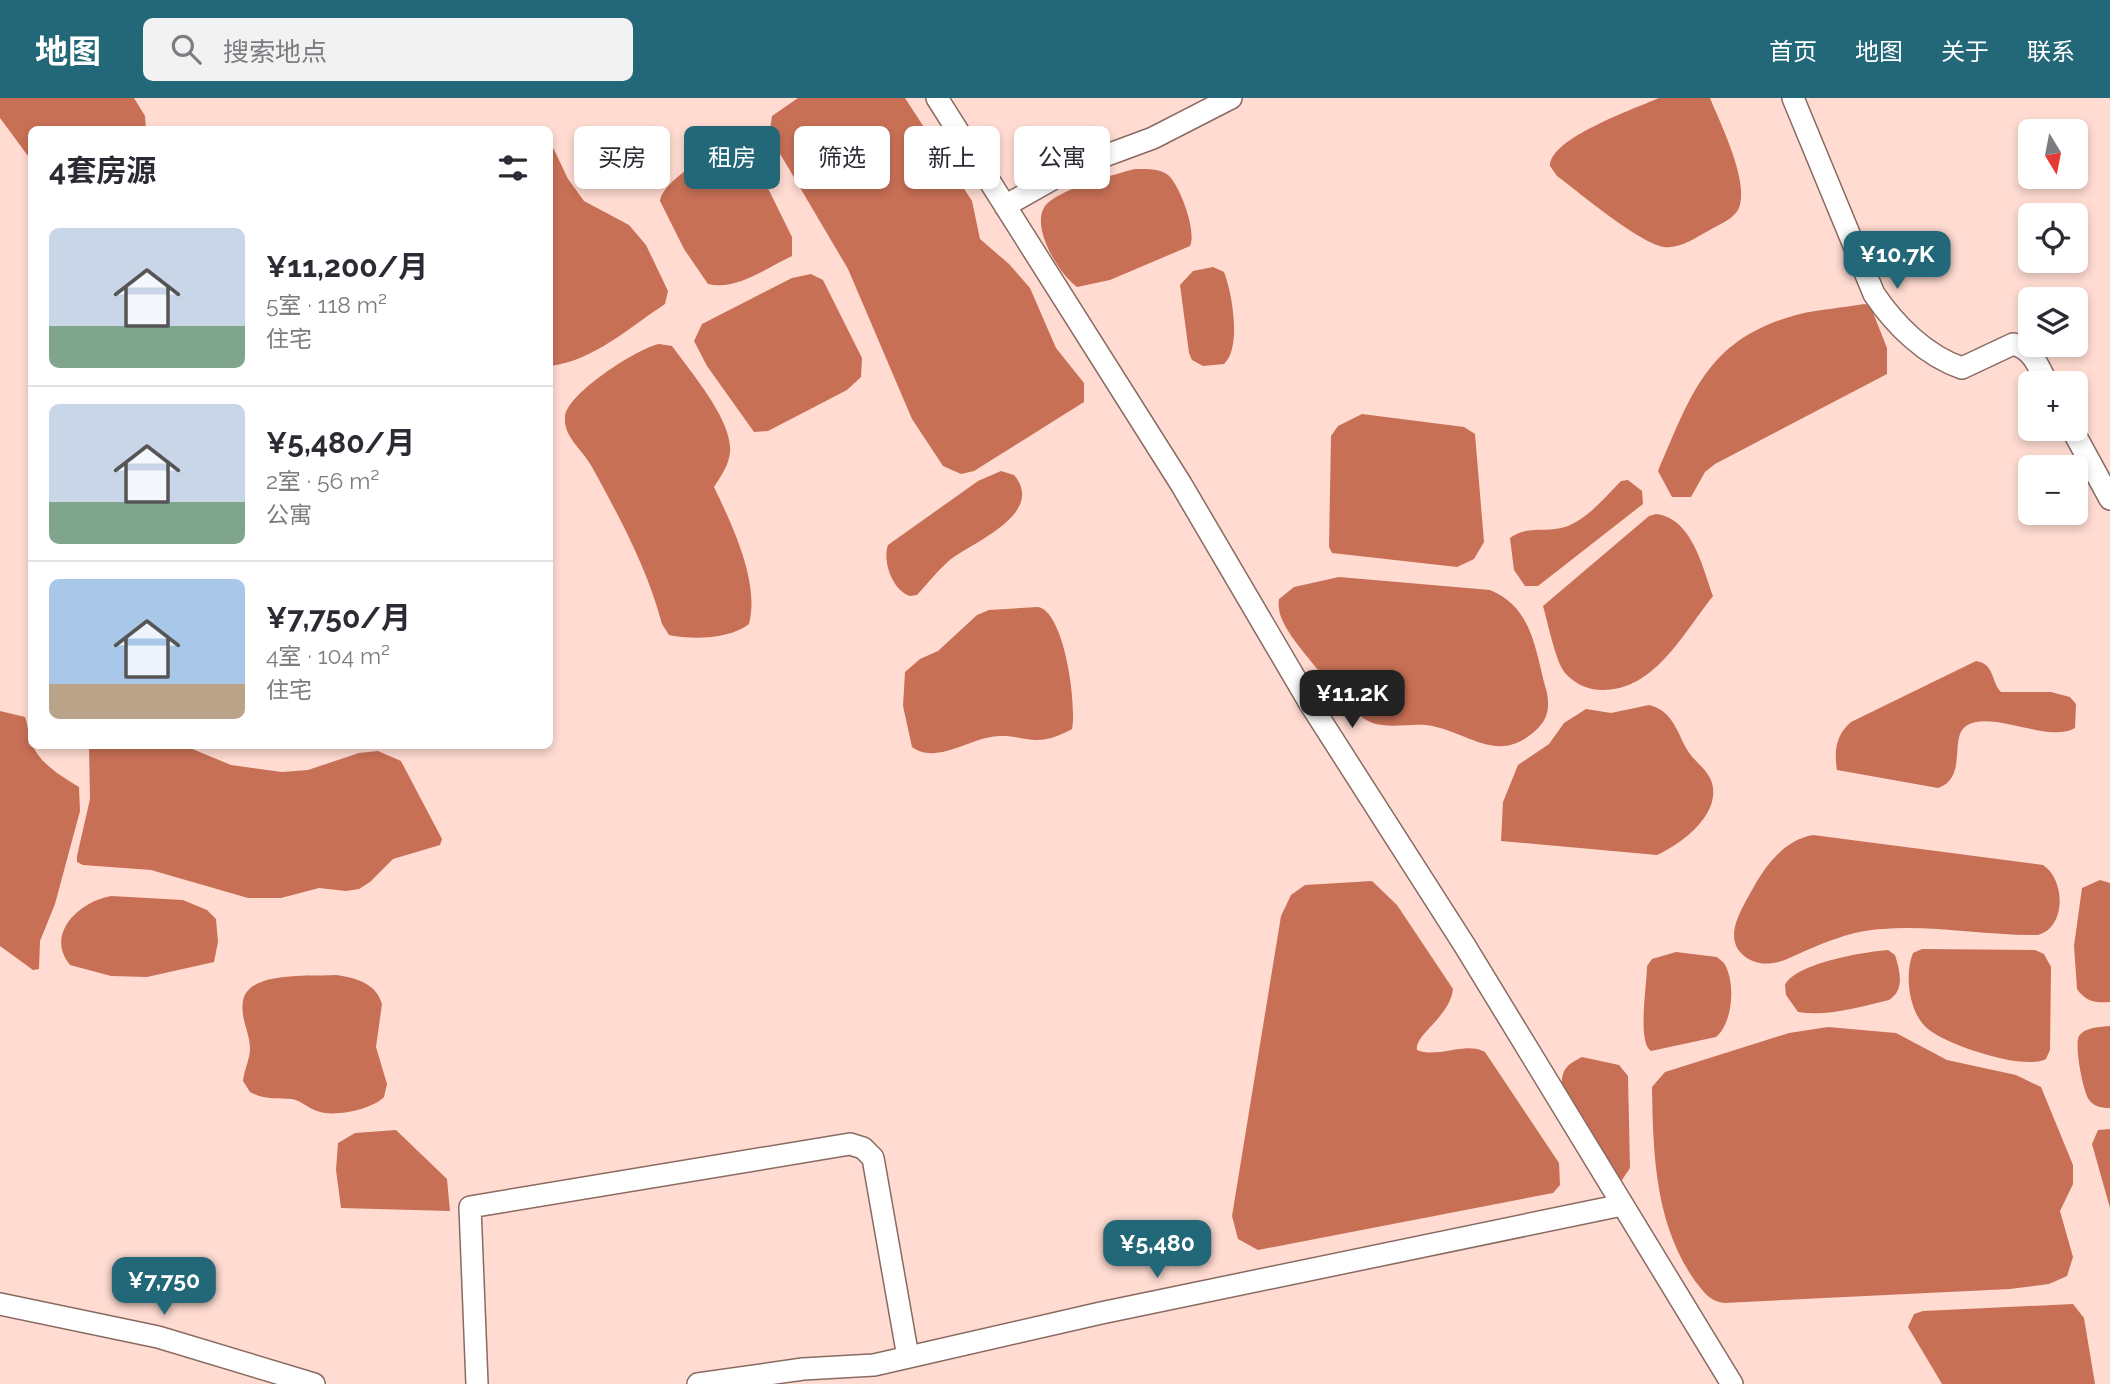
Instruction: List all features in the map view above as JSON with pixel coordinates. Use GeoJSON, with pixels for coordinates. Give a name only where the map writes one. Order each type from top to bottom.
{"type":"FeatureCollection","features":[{"type":"Feature","properties":{"kind":"street"},"geometry":{"type":"LineString","coordinates":[[937,98],[1181,484],[1309,702],[1465,946],[1732,1384]]}},
{"type":"Feature","properties":{"kind":"street"},"geometry":{"type":"LineString","coordinates":[[1005,206],[1072,168],[1153,138],[1231,98]]}},
{"type":"Feature","properties":{"kind":"street"},"geometry":{"type":"LineString","coordinates":[[1793,98],[1874,294],[1886,312],[1942,362],[1962,368],[2013,344],[2022,346],[2032,356],[2040,371]]}},
{"type":"Feature","properties":{"kind":"street"},"geometry":{"type":"LineString","coordinates":[[2079,441],[2110,499]]}},
{"type":"Feature","properties":{"kind":"street"},"geometry":{"type":"LineString","coordinates":[[477,1384],[470,1207],[850,1144],[863,1148],[873,1158],[908,1357]]}},
{"type":"Feature","properties":{"kind":"street"},"geometry":{"type":"LineString","coordinates":[[698,1384],[803,1369],[874,1365],[1154,1302],[1622,1205]]}},
{"type":"Feature","properties":{"kind":"street"},"geometry":{"type":"LineString","coordinates":[[0,1304],[158,1338],[314,1384]]}},
{"type":"Feature","properties":{"kind":"shaded area"},"geometry":{"type":"Polygon","coordinates":[[[0,98],[134,98],[145,116],[146,126],[28,126],[28,156],[0,118],[0,98]]]}},
{"type":"Feature","properties":{"kind":"shaded area"},"geometry":{"type":"Polygon","coordinates":[[[798,98],[905,98],[923,126],[904,126],[904,189],[964,189],[972,201],[980,239],[1009,264],[1030,288],[1056,348],[1084,383],[1084,402],[974,471],[961,474],[943,466],[912,419],[848,269],[801,189],[890,189],[890,126],[794,126],[794,177],[780,154],[780,126],[770,126],[772,116],[798,98]]]}},
{"type":"Feature","properties":{"kind":"shaded area"},"geometry":{"type":"Polygon","coordinates":[[[1659,98],[1710,98],[1733,154],[1741,185],[1738,210],[1732,217],[1687,242],[1670,247],[1653,243],[1625,227],[1557,176],[1550,166],[1554,155],[1578,135],[1659,98]]]}},
{"type":"Feature","properties":{"kind":"shaded area"},"geometry":{"type":"Polygon","coordinates":[[[553,147],[568,179],[584,201],[629,225],[646,245],[668,291],[665,304],[610,342],[581,357],[553,365],[553,147]]]}},
{"type":"Feature","properties":{"kind":"shaded area"},"geometry":{"type":"Polygon","coordinates":[[[1135,169],[1152,169],[1168,175],[1182,198],[1189,220],[1192,239],[1190,246],[1110,280],[1077,287],[1062,272],[1049,250],[1041,226],[1041,215],[1051,200],[1073,189],[1110,189],[1110,176],[1135,169]]]}},
{"type":"Feature","properties":{"kind":"shaded area"},"geometry":{"type":"Polygon","coordinates":[[[684,172],[684,189],[768,189],[792,237],[792,256],[741,281],[708,284],[684,249],[660,201],[684,172]]]}},
{"type":"Feature","properties":{"kind":"shaded area"},"geometry":{"type":"Polygon","coordinates":[[[1213,267],[1224,272],[1227,281],[1234,320],[1233,346],[1224,364],[1203,366],[1192,360],[1189,353],[1180,285],[1193,271],[1213,267]]]}},
{"type":"Feature","properties":{"kind":"shaded area"},"geometry":{"type":"Polygon","coordinates":[[[811,274],[823,280],[862,358],[861,377],[847,390],[768,431],[754,432],[707,366],[694,341],[702,324],[792,278],[811,274]]]}},
{"type":"Feature","properties":{"kind":"shaded area"},"geometry":{"type":"Polygon","coordinates":[[[1870,305],[1887,348],[1887,374],[1715,464],[1705,472],[1691,497],[1672,497],[1658,471],[1693,393],[1723,354],[1743,338],[1769,324],[1808,312],[1870,305]]]}},
{"type":"Feature","properties":{"kind":"shaded area"},"geometry":{"type":"Polygon","coordinates":[[[659,344],[672,346],[689,369],[718,411],[729,440],[728,461],[714,487],[742,554],[751,590],[749,624],[732,633],[700,638],[669,635],[662,624],[641,563],[622,524],[592,467],[565,424],[568,407],[604,373],[659,344]]]}},
{"type":"Feature","properties":{"kind":"shaded area"},"geometry":{"type":"Polygon","coordinates":[[[1362,414],[1464,427],[1475,434],[1484,542],[1474,559],[1457,567],[1332,553],[1329,547],[1331,436],[1338,426],[1362,414]]]}},
{"type":"Feature","properties":{"kind":"shaded area"},"geometry":{"type":"Polygon","coordinates":[[[1001,471],[1014,475],[1021,489],[1021,502],[1014,514],[990,535],[951,559],[917,595],[904,593],[890,575],[888,545],[978,481],[1001,471]]]}},
{"type":"Feature","properties":{"kind":"shaded area"},"geometry":{"type":"Polygon","coordinates":[[[1628,480],[1642,491],[1643,504],[1538,586],[1525,586],[1514,570],[1510,538],[1530,530],[1565,527],[1581,519],[1621,481],[1628,480]]]}},
{"type":"Feature","properties":{"kind":"shaded area"},"geometry":{"type":"Polygon","coordinates":[[[1656,514],[1679,525],[1687,534],[1700,559],[1713,596],[1679,642],[1653,670],[1621,687],[1603,690],[1582,686],[1561,667],[1543,606],[1649,516],[1656,514]]]}},
{"type":"Feature","properties":{"kind":"shaded area"},"geometry":{"type":"Polygon","coordinates":[[[1339,577],[1490,590],[1505,598],[1516,608],[1531,633],[1548,699],[1547,714],[1542,723],[1521,741],[1507,746],[1494,746],[1426,725],[1378,724],[1356,713],[1295,641],[1283,622],[1279,608],[1279,599],[1294,587],[1339,577]]]}},
{"type":"Feature","properties":{"kind":"shaded area"},"geometry":{"type":"Polygon","coordinates":[[[1038,607],[1047,613],[1062,642],[1071,682],[1072,729],[1038,740],[991,737],[941,752],[921,752],[912,747],[903,706],[905,672],[920,659],[938,651],[977,615],[989,610],[1038,607]]]}},
{"type":"Feature","properties":{"kind":"shaded area"},"geometry":{"type":"Polygon","coordinates":[[[1976,661],[1990,669],[2001,692],[2051,692],[2070,697],[2076,704],[2075,728],[2064,732],[2051,732],[1990,721],[1966,726],[1959,739],[1953,776],[1938,788],[1837,770],[1837,743],[1851,722],[1976,661]]]}},
{"type":"Feature","properties":{"kind":"shaded area"},"geometry":{"type":"Polygon","coordinates":[[[1649,705],[1668,716],[1689,753],[1707,773],[1712,783],[1711,806],[1688,836],[1657,855],[1501,841],[1503,802],[1518,765],[1549,744],[1564,723],[1586,709],[1611,713],[1649,705]]]}},
{"type":"Feature","properties":{"kind":"shaded area"},"geometry":{"type":"Polygon","coordinates":[[[0,711],[25,717],[28,749],[34,749],[51,768],[79,787],[80,811],[55,904],[40,941],[39,969],[33,970],[0,946],[0,711]]]}},
{"type":"Feature","properties":{"kind":"shaded area"},"geometry":{"type":"Polygon","coordinates":[[[89,749],[192,749],[231,765],[282,772],[308,770],[359,753],[378,751],[401,761],[442,839],[440,845],[393,859],[359,889],[346,891],[319,888],[281,898],[248,898],[151,870],[83,865],[77,862],[90,799],[89,749]]]}},
{"type":"Feature","properties":{"kind":"shaded area"},"geometry":{"type":"Polygon","coordinates":[[[1813,835],[2043,865],[2056,881],[2060,903],[2058,914],[2047,931],[2038,935],[1922,928],[1872,930],[1838,938],[1775,963],[1748,959],[1737,947],[1734,939],[1736,922],[1744,905],[1776,855],[1793,842],[1813,835]]]}},
{"type":"Feature","properties":{"kind":"shaded area"},"geometry":{"type":"Polygon","coordinates":[[[2100,880],[2110,883],[2110,1002],[2092,1001],[2077,989],[2074,946],[2082,888],[2100,880]]]}},
{"type":"Feature","properties":{"kind":"shaded area"},"geometry":{"type":"Polygon","coordinates":[[[1372,881],[1397,905],[1453,989],[1446,1008],[1421,1038],[1417,1050],[1434,1053],[1469,1048],[1485,1052],[1559,1163],[1560,1185],[1553,1193],[1258,1250],[1238,1239],[1232,1216],[1281,916],[1291,895],[1305,885],[1372,881]]]}},
{"type":"Feature","properties":{"kind":"shaded area"},"geometry":{"type":"Polygon","coordinates":[[[111,896],[183,900],[207,910],[216,919],[218,942],[214,962],[147,977],[111,976],[70,965],[63,953],[61,941],[64,930],[70,920],[88,904],[111,896]]]}},
{"type":"Feature","properties":{"kind":"shaded area"},"geometry":{"type":"Polygon","coordinates":[[[1922,949],[2035,950],[2044,954],[2051,967],[2050,1050],[2046,1059],[2021,1062],[2004,1059],[1968,1049],[1928,1029],[1916,1014],[1909,982],[1913,953],[1922,949]]]}},
{"type":"Feature","properties":{"kind":"shaded area"},"geometry":{"type":"Polygon","coordinates":[[[1888,950],[1895,955],[1900,980],[1897,991],[1889,1000],[1843,1010],[1809,1013],[1798,1012],[1786,995],[1785,985],[1802,971],[1832,960],[1888,950]]]}},
{"type":"Feature","properties":{"kind":"shaded area"},"geometry":{"type":"Polygon","coordinates":[[[1676,952],[1717,957],[1724,963],[1730,981],[1729,1012],[1722,1031],[1716,1037],[1651,1051],[1644,1037],[1647,966],[1652,959],[1676,952]]]}},
{"type":"Feature","properties":{"kind":"shaded area"},"geometry":{"type":"Polygon","coordinates":[[[336,975],[370,986],[382,1004],[376,1047],[387,1084],[384,1097],[362,1109],[324,1113],[292,1099],[265,1097],[250,1092],[243,1081],[250,1049],[242,1008],[247,991],[256,984],[282,977],[336,975]]]}},
{"type":"Feature","properties":{"kind":"shaded area"},"geometry":{"type":"Polygon","coordinates":[[[2110,1026],[2110,1108],[2096,1106],[2087,1097],[2078,1058],[2078,1041],[2085,1031],[2110,1026]]]}},
{"type":"Feature","properties":{"kind":"shaded area"},"geometry":{"type":"Polygon","coordinates":[[[1828,1027],[1896,1033],[1947,1060],[2016,1075],[2041,1087],[2073,1165],[2073,1184],[2060,1211],[2073,1257],[2067,1276],[2049,1284],[2010,1289],[1724,1303],[1714,1300],[1704,1292],[1682,1259],[1664,1212],[1655,1163],[1652,1087],[1665,1072],[1789,1033],[1828,1027]]]}},
{"type":"Feature","properties":{"kind":"shaded area"},"geometry":{"type":"Polygon","coordinates":[[[1582,1057],[1619,1065],[1628,1076],[1630,1168],[1622,1180],[1618,1179],[1562,1088],[1562,1077],[1566,1069],[1582,1057]]]}},
{"type":"Feature","properties":{"kind":"shaded area"},"geometry":{"type":"Polygon","coordinates":[[[2110,1129],[2110,1208],[2092,1144],[2098,1130],[2110,1129]]]}},
{"type":"Feature","properties":{"kind":"shaded area"},"geometry":{"type":"Polygon","coordinates":[[[396,1130],[447,1179],[450,1211],[341,1208],[336,1170],[338,1143],[355,1133],[396,1130]]]}},
{"type":"Feature","properties":{"kind":"shaded area"},"geometry":{"type":"Polygon","coordinates":[[[2073,1304],[2084,1318],[2095,1384],[1942,1384],[1908,1327],[1914,1314],[1923,1311],[2073,1304]]]}}]}
